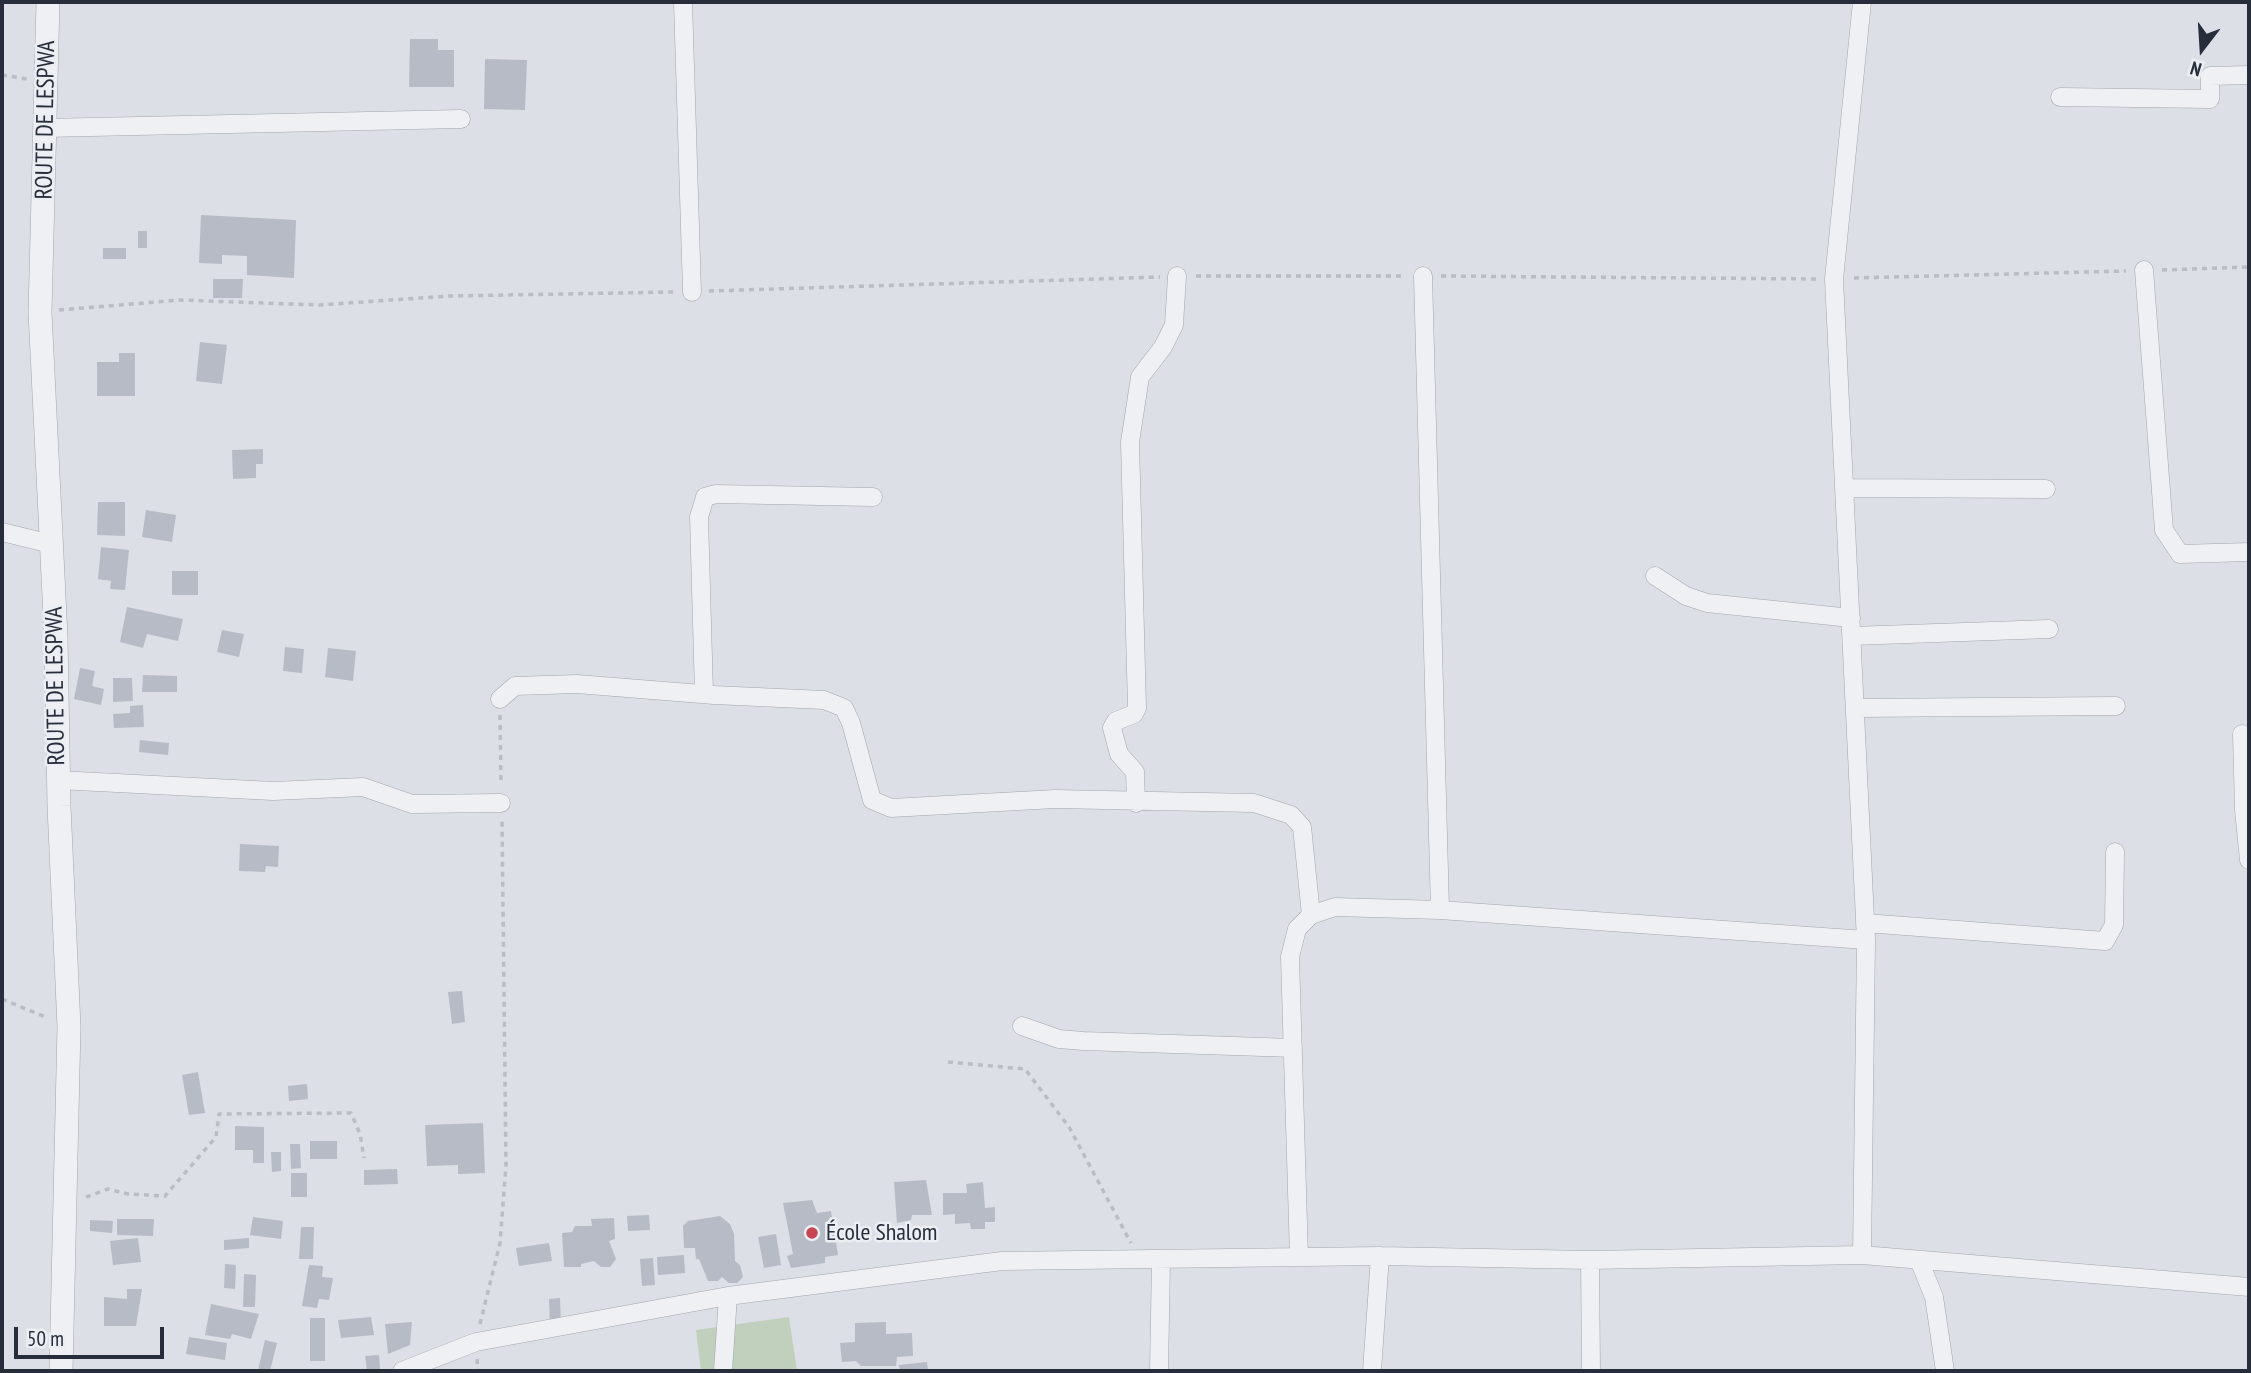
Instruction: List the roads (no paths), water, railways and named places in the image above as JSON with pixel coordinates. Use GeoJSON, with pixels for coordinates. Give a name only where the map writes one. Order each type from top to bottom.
{"type":"FeatureCollection","features":[{"type":"Feature","properties":{"kind":"street","name":"ROUTE DE LESPWA"},"geometry":{"type":"LineString","coordinates":[[48,2],[40,312],[69,1027],[61,1371]]}},
{"type":"Feature","properties":{"kind":"street"},"geometry":{"type":"LineString","coordinates":[[683,2],[692,292]]}},
{"type":"Feature","properties":{"kind":"street"},"geometry":{"type":"LineString","coordinates":[[1862,2],[1835,279],[1866,932],[1862,1255]]}},
{"type":"Feature","properties":{"kind":"street"},"geometry":{"type":"LineString","coordinates":[[2060,97],[2210,99],[2210,76],[2249,75]]}},
{"type":"Feature","properties":{"kind":"street"},"geometry":{"type":"LineString","coordinates":[[45,128],[461,118]]}},
{"type":"Feature","properties":{"kind":"street"},"geometry":{"type":"LineString","coordinates":[[2144,270],[2165,530],[2170,543],[2180,554],[2249,552]]}},
{"type":"Feature","properties":{"kind":"street"},"geometry":{"type":"LineString","coordinates":[[1136,803],[1135,772],[1119,754],[1112,728],[1116,721],[1134,714],[1137,708],[1130,442],[1140,377],[1163,347],[1174,326],[1177,276]]}},
{"type":"Feature","properties":{"kind":"street"},"geometry":{"type":"LineString","coordinates":[[1423,276],[1440,910]]}},
{"type":"Feature","properties":{"kind":"street"},"geometry":{"type":"LineString","coordinates":[[1844,488],[2046,489]]}},
{"type":"Feature","properties":{"kind":"street"},"geometry":{"type":"LineString","coordinates":[[704,694],[699,517],[705,497],[716,494],[873,497]]}},
{"type":"Feature","properties":{"kind":"street"},"geometry":{"type":"LineString","coordinates":[[2,532],[51,544]]}},
{"type":"Feature","properties":{"kind":"street"},"geometry":{"type":"LineString","coordinates":[[1655,576],[1686,596],[1706,603],[1851,618]]}},
{"type":"Feature","properties":{"kind":"street"},"geometry":{"type":"LineString","coordinates":[[1852,636],[2049,629]]}},
{"type":"Feature","properties":{"kind":"street"},"geometry":{"type":"LineString","coordinates":[[500,699],[515,686],[577,684],[704,694],[824,699],[844,708],[852,723],[872,800],[891,808],[1055,799],[1136,803],[1254,803],[1291,815],[1302,827],[1311,915]]}},
{"type":"Feature","properties":{"kind":"street"},"geometry":{"type":"LineString","coordinates":[[1855,708],[2116,706]]}},
{"type":"Feature","properties":{"kind":"street"},"geometry":{"type":"LineString","coordinates":[[2242,734],[2244,810],[2249,860]]}},
{"type":"Feature","properties":{"kind":"street"},"geometry":{"type":"LineString","coordinates":[[58,780],[273,791],[363,787],[412,804],[501,803]]}},
{"type":"Feature","properties":{"kind":"street"},"geometry":{"type":"LineString","coordinates":[[1298,1257],[1290,957],[1297,929],[1311,915],[1335,907],[1440,910],[1866,932],[2105,941],[2114,925],[2115,852]]}},
{"type":"Feature","properties":{"kind":"street"},"geometry":{"type":"LineString","coordinates":[[1022,1026],[1059,1039],[1083,1041],[1293,1048]]}},
{"type":"Feature","properties":{"kind":"street"},"geometry":{"type":"LineString","coordinates":[[401,1371],[476,1342],[727,1296],[1002,1261],[1380,1256],[1590,1260],[1862,1255],[2249,1287]]}},
{"type":"Feature","properties":{"kind":"street"},"geometry":{"type":"LineString","coordinates":[[1372,1371],[1380,1256]]}},
{"type":"Feature","properties":{"kind":"street"},"geometry":{"type":"LineString","coordinates":[[1159,1371],[1161,1260]]}},
{"type":"Feature","properties":{"kind":"street"},"geometry":{"type":"LineString","coordinates":[[1590,1260],[1591,1371]]}},
{"type":"Feature","properties":{"kind":"street"},"geometry":{"type":"LineString","coordinates":[[1919,1260],[1934,1297],[1945,1371]]}},
{"type":"Feature","properties":{"kind":"street"},"geometry":{"type":"LineString","coordinates":[[723,1371],[727,1296]]}},
{"type":"Feature","properties":{"kind":"place","name":"École Shalom"},"geometry":{"type":"Point","coordinates":[812,1233]}}]}
